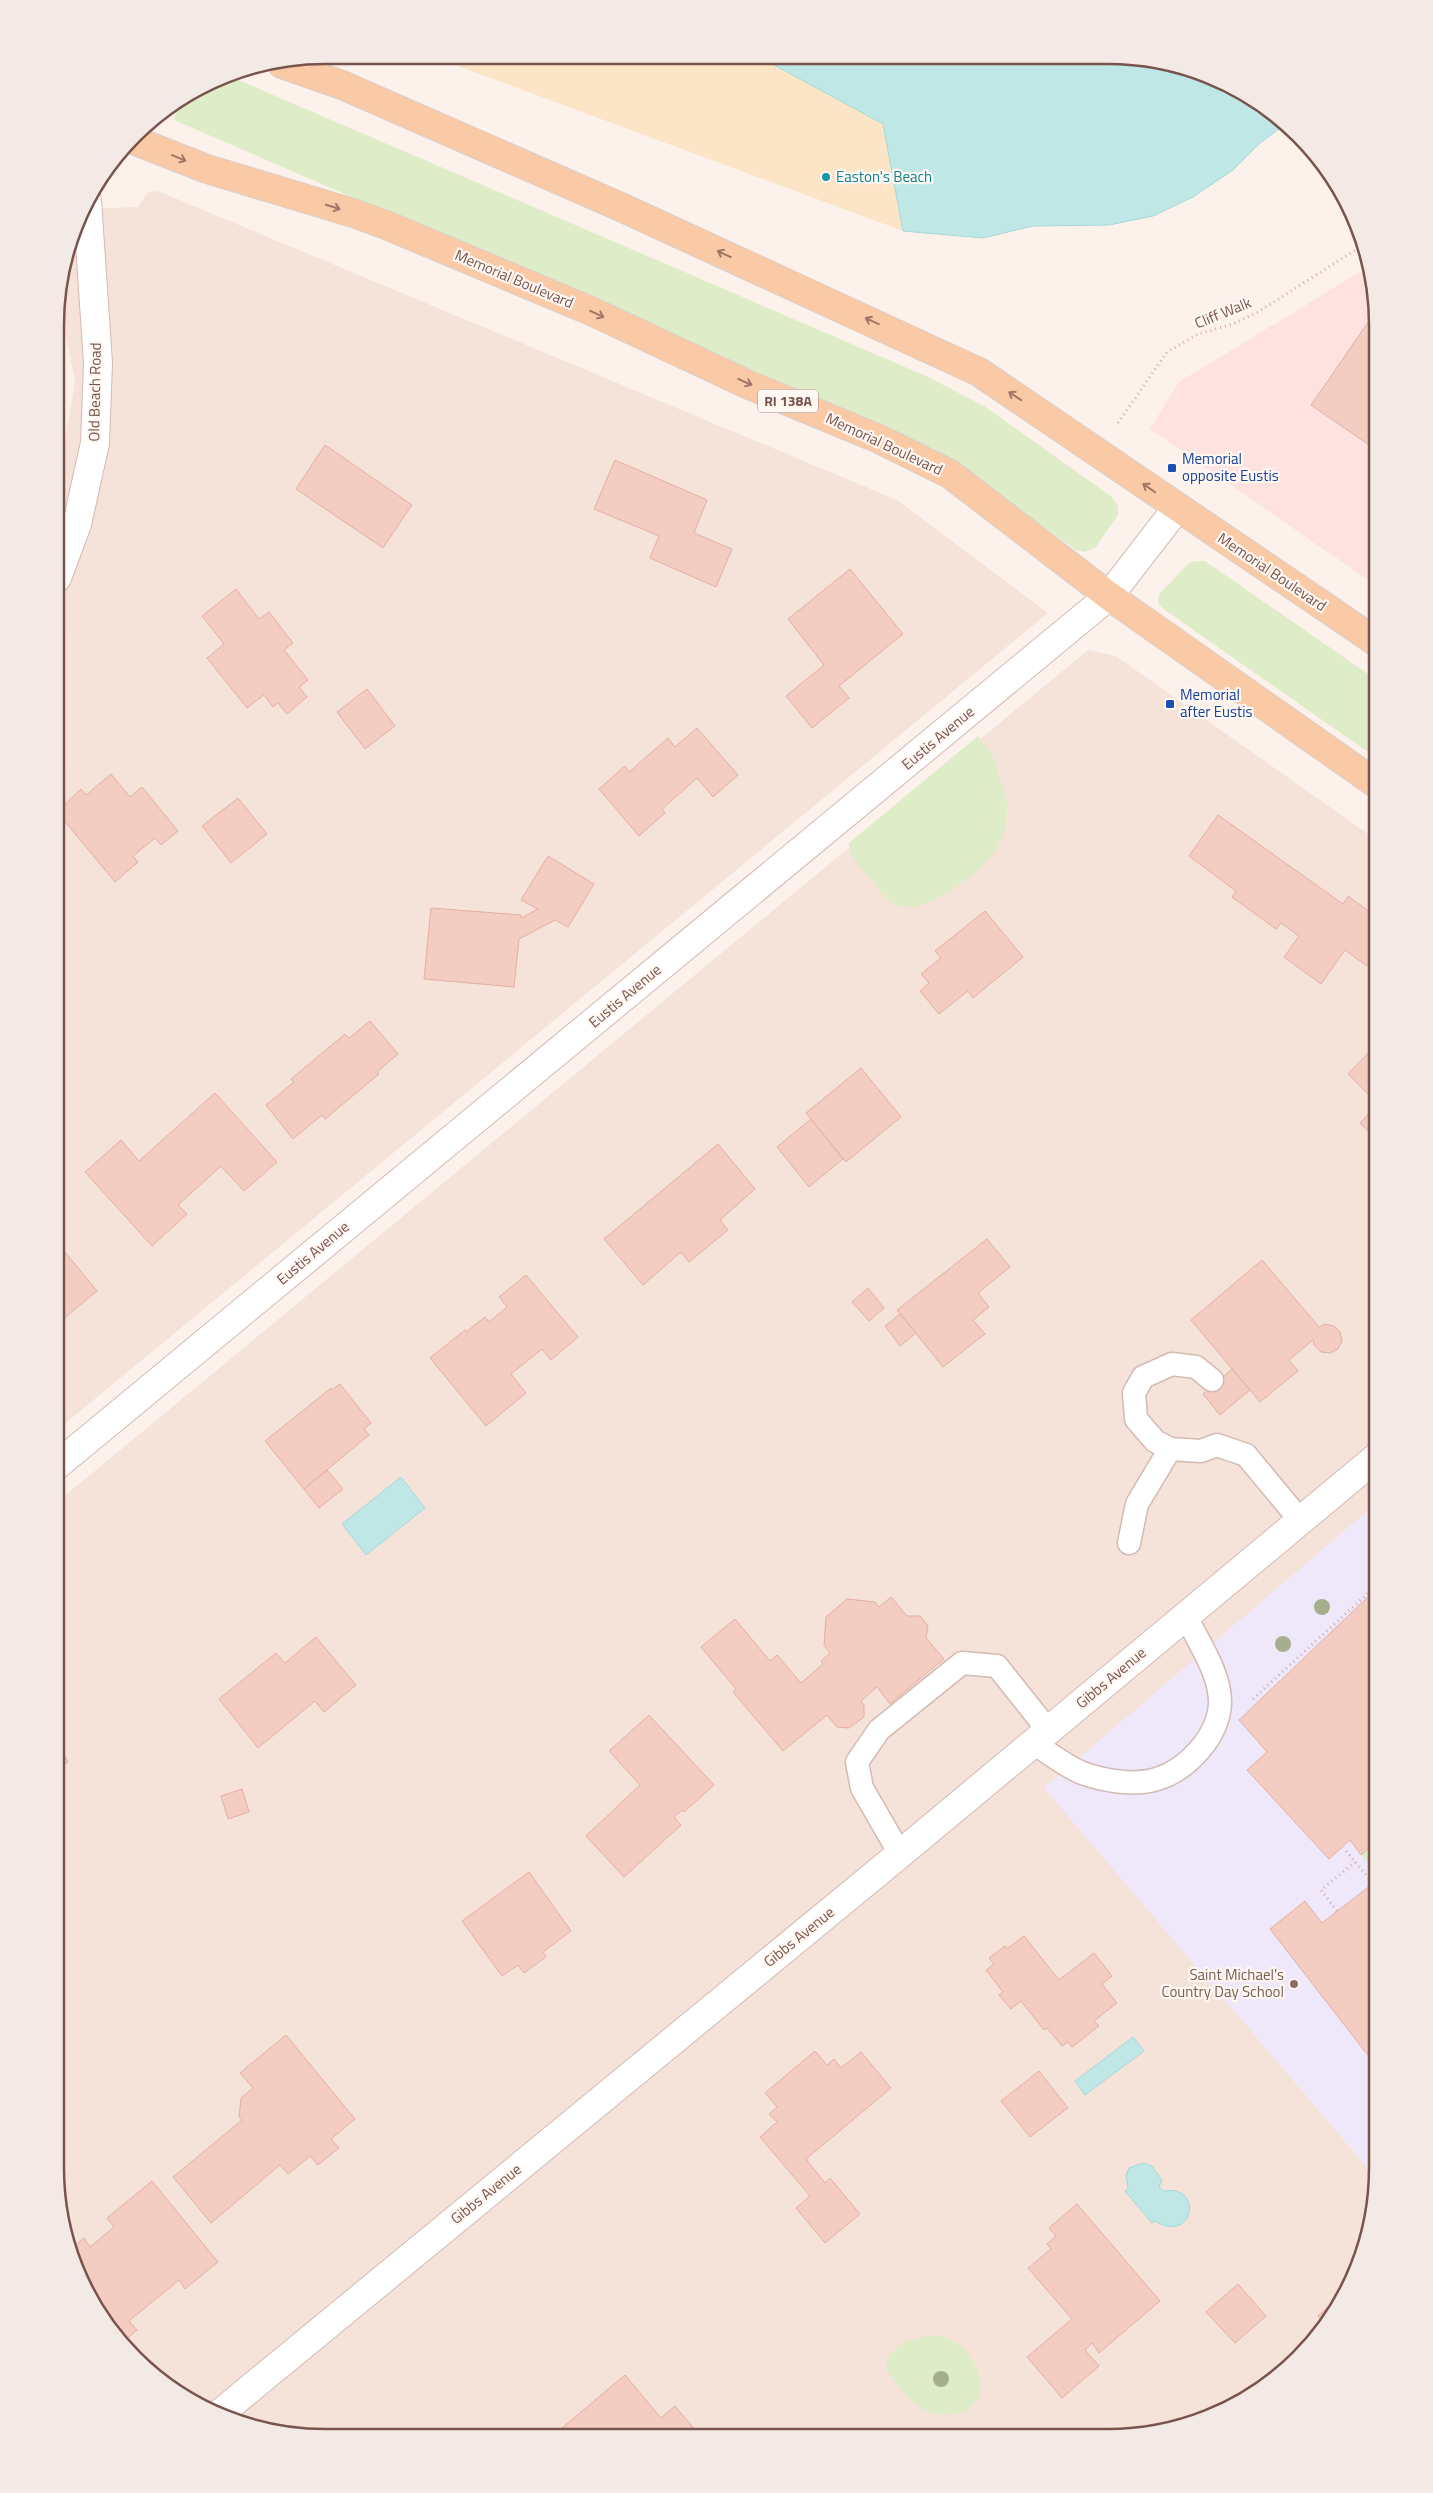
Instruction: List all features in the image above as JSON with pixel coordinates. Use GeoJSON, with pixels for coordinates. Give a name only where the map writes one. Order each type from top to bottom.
{"type":"FeatureCollection","features":[{"type":"Feature","properties":{"kind":"main road","name":"Memorial Boulevard"},"geometry":{"type":"LineString","coordinates":[[289,66],[342,85],[623,208],[979,372],[1369,637]]}},
{"type":"Feature","properties":{"kind":"main road","name":"Memorial Boulevard"},"geometry":{"type":"LineString","coordinates":[[138,142],[207,169],[353,213],[386,225],[591,311],[749,385],[879,439],[950,474],[1109,596],[1369,779]]}},
{"type":"Feature","properties":{"kind":"street","name":"Old Beach Road"},"geometry":{"type":"LineString","coordinates":[[64,559],[77,524],[95,443],[98,363],[88,216]]}},
{"type":"Feature","properties":{"kind":"street","name":"Eustis Avenue"},"geometry":{"type":"LineString","coordinates":[[64,1459],[1109,596],[1177,508]]}},
{"type":"Feature","properties":{"kind":"street","name":"Gibbs Avenue"},"geometry":{"type":"LineString","coordinates":[[225,2409],[900,1854],[1369,1463]]}},
{"type":"Feature","properties":{"kind":"lane"},"geometry":{"type":"LineString","coordinates":[[1212,1380],[1196,1367],[1172,1364],[1143,1377],[1134,1392],[1136,1419],[1156,1442],[1170,1448],[1201,1451],[1217,1445],[1246,1455],[1300,1520]]}},
{"type":"Feature","properties":{"kind":"lane"},"geometry":{"type":"LineString","coordinates":[[1129,1543],[1138,1504],[1170,1448]]}},
{"type":"Feature","properties":{"kind":"lane"},"geometry":{"type":"LineString","coordinates":[[900,1854],[862,1788],[857,1762],[879,1730],[962,1663],[997,1666],[1041,1737],[1084,1774],[1125,1782],[1156,1779],[1187,1764],[1209,1740],[1220,1705],[1215,1676],[1186,1616]]}},
{"type":"Feature","properties":{"kind":"path","name":"Cliff Walk"},"geometry":{"type":"LineString","coordinates":[[1115,428],[1167,352],[1198,334],[1233,324],[1258,312],[1357,248]]}},
{"type":"Feature","properties":{"kind":"path"},"geometry":{"type":"LineString","coordinates":[[1209,1740],[1369,1592]]}},
{"type":"Feature","properties":{"kind":"path"},"geometry":{"type":"LineString","coordinates":[[1346,1851],[1369,1878]]}},
{"type":"Feature","properties":{"kind":"path"},"geometry":{"type":"LineString","coordinates":[[1337,1911],[1321,1890],[1355,1862]]}},
{"type":"Feature","properties":{"kind":"shaded area"},"geometry":{"type":"Polygon","coordinates":[[[158,191],[897,500],[1048,613],[64,1424],[64,446],[75,382],[64,326],[64,308],[73,257],[91,209],[138,207],[148,192],[158,191]]]}},
{"type":"Feature","properties":{"kind":"shaded area"},"geometry":{"type":"Polygon","coordinates":[[[1363,270],[1369,308],[1369,581],[1150,429],[1179,382],[1363,270]]]}},
{"type":"Feature","properties":{"kind":"shaded area"},"geometry":{"type":"Polygon","coordinates":[[[1088,650],[1116,656],[1369,835],[1369,1510],[1045,1788],[1369,2170],[1367,2202],[1360,2236],[1349,2268],[1334,2299],[1315,2327],[1293,2353],[1267,2375],[1239,2394],[1208,2409],[1176,2420],[1125,2429],[308,2429],[257,2420],[225,2409],[194,2394],[166,2375],[140,2353],[108,2313],[84,2268],[73,2236],[66,2202],[64,2185],[64,1496],[1088,650]]]}},
{"type":"Feature","properties":{"kind":"shaded area","name":"Saint Michael's Country Day School"},"geometry":{"type":"Polygon","coordinates":[[[1369,1510],[1369,2170],[1044,1788],[1369,1510]]]}},
{"type":"Feature","properties":{"kind":"green space"},"geometry":{"type":"Polygon","coordinates":[[[237,79],[926,376],[984,406],[1112,497],[1118,506],[1118,515],[1095,548],[1084,552],[1076,550],[934,449],[174,120],[178,110],[194,99],[237,79]]]}},
{"type":"Feature","properties":{"kind":"green space"},"geometry":{"type":"Polygon","coordinates":[[[1205,561],[1369,675],[1369,753],[1162,608],[1158,603],[1159,594],[1190,562],[1205,561]]]}},
{"type":"Feature","properties":{"kind":"green space"},"geometry":{"type":"Polygon","coordinates":[[[978,736],[993,756],[1007,801],[1006,828],[994,853],[973,874],[945,895],[916,907],[898,906],[886,899],[850,854],[849,843],[978,736]]]}},
{"type":"Feature","properties":{"kind":"green space"},"geometry":{"type":"Polygon","coordinates":[[[1369,1848],[1369,1864],[1361,1855],[1369,1848]]]}},
{"type":"Feature","properties":{"kind":"green space"},"geometry":{"type":"Polygon","coordinates":[[[930,2335],[952,2340],[961,2346],[971,2358],[978,2373],[981,2388],[979,2395],[974,2403],[959,2413],[951,2415],[932,2413],[916,2405],[904,2393],[886,2369],[890,2354],[895,2349],[908,2342],[930,2335]]]}},
{"type":"Feature","properties":{"kind":"sand","name":"Easton's Beach"},"geometry":{"type":"Polygon","coordinates":[[[453,64],[772,64],[883,124],[903,231],[453,64]]]}},
{"type":"Feature","properties":{"kind":"water"},"geometry":{"type":"Polygon","coordinates":[[[772,64],[1125,64],[1142,66],[1176,73],[1224,91],[1253,108],[1279,129],[1260,143],[1233,170],[1193,197],[1153,216],[1109,225],[1033,226],[983,238],[903,231],[883,124],[772,64]]]}},
{"type":"Feature","properties":{"kind":"water"},"geometry":{"type":"Polygon","coordinates":[[[401,1477],[425,1508],[366,1555],[342,1524],[401,1477]]]}},
{"type":"Feature","properties":{"kind":"water"},"geometry":{"type":"Polygon","coordinates":[[[1133,2037],[1144,2051],[1085,2095],[1075,2081],[1133,2037]]]}},
{"type":"Feature","properties":{"kind":"water"},"geometry":{"type":"Polygon","coordinates":[[[1143,2163],[1152,2166],[1162,2180],[1159,2187],[1164,2191],[1177,2191],[1185,2196],[1189,2204],[1186,2220],[1178,2225],[1168,2226],[1155,2221],[1152,2223],[1125,2191],[1128,2189],[1126,2175],[1129,2168],[1143,2163]]]}},
{"type":"Feature","properties":{"kind":"building"},"geometry":{"type":"Polygon","coordinates":[[[1369,321],[1369,445],[1311,405],[1369,321]]]}},
{"type":"Feature","properties":{"kind":"building"},"geometry":{"type":"Polygon","coordinates":[[[325,445],[412,505],[383,548],[296,489],[325,445]]]}},
{"type":"Feature","properties":{"kind":"building"},"geometry":{"type":"Polygon","coordinates":[[[615,460],[707,500],[694,533],[732,549],[716,587],[650,558],[659,536],[594,509],[615,460]]]}},
{"type":"Feature","properties":{"kind":"building"},"geometry":{"type":"Polygon","coordinates":[[[850,569],[903,634],[839,686],[849,698],[812,728],[786,696],[824,665],[788,619],[850,569]]]}},
{"type":"Feature","properties":{"kind":"building"},"geometry":{"type":"Polygon","coordinates":[[[236,589],[259,619],[269,612],[293,643],[284,650],[308,680],[299,687],[307,697],[287,714],[278,703],[273,707],[264,695],[247,708],[207,658],[224,644],[202,616],[236,589]]]}},
{"type":"Feature","properties":{"kind":"building"},"geometry":{"type":"Polygon","coordinates":[[[367,689],[395,726],[365,749],[337,712],[367,689]]]}},
{"type":"Feature","properties":{"kind":"building"},"geometry":{"type":"Polygon","coordinates":[[[697,728],[738,775],[713,797],[697,778],[662,809],[665,813],[639,836],[599,789],[625,766],[629,772],[668,738],[675,747],[697,728]]]}},
{"type":"Feature","properties":{"kind":"building"},"geometry":{"type":"Polygon","coordinates":[[[111,774],[130,797],[142,787],[178,831],[161,845],[155,838],[133,856],[138,862],[115,882],[64,820],[64,805],[81,789],[86,795],[111,774]]]}},
{"type":"Feature","properties":{"kind":"building"},"geometry":{"type":"Polygon","coordinates":[[[238,798],[267,834],[231,863],[202,826],[238,798]]]}},
{"type":"Feature","properties":{"kind":"building"},"geometry":{"type":"Polygon","coordinates":[[[1218,815],[1343,904],[1348,896],[1369,911],[1369,963],[1367,966],[1345,950],[1321,984],[1284,957],[1299,936],[1281,923],[1276,929],[1232,897],[1236,891],[1189,856],[1218,815]]]}},
{"type":"Feature","properties":{"kind":"building"},"geometry":{"type":"Polygon","coordinates":[[[548,856],[594,884],[568,927],[555,920],[519,939],[514,987],[424,979],[431,908],[521,915],[521,918],[538,909],[521,900],[548,856]]]}},
{"type":"Feature","properties":{"kind":"building"},"geometry":{"type":"Polygon","coordinates":[[[985,911],[1023,957],[973,998],[968,991],[939,1014],[920,991],[929,983],[921,974],[941,958],[935,951],[985,911]]]}},
{"type":"Feature","properties":{"kind":"building"},"geometry":{"type":"Polygon","coordinates":[[[370,1021],[398,1054],[377,1072],[379,1074],[325,1119],[322,1115],[293,1139],[266,1105],[294,1082],[291,1079],[345,1034],[349,1038],[370,1021]]]}},
{"type":"Feature","properties":{"kind":"building"},"geometry":{"type":"Polygon","coordinates":[[[1369,1052],[1369,1095],[1348,1074],[1369,1052]]]}},
{"type":"Feature","properties":{"kind":"building"},"geometry":{"type":"Polygon","coordinates":[[[861,1068],[901,1117],[846,1162],[806,1113],[861,1068]]]}},
{"type":"Feature","properties":{"kind":"building"},"geometry":{"type":"Polygon","coordinates":[[[215,1093],[277,1162],[244,1191],[221,1166],[178,1205],[187,1214],[152,1246],[85,1172],[121,1140],[139,1161],[215,1093]]]}},
{"type":"Feature","properties":{"kind":"building"},"geometry":{"type":"Polygon","coordinates":[[[1369,1114],[1369,1132],[1360,1123],[1369,1114]]]}},
{"type":"Feature","properties":{"kind":"building"},"geometry":{"type":"Polygon","coordinates":[[[811,1119],[843,1159],[809,1187],[777,1147],[811,1119]]]}},
{"type":"Feature","properties":{"kind":"building"},"geometry":{"type":"Polygon","coordinates":[[[718,1144],[755,1189],[720,1220],[728,1230],[689,1262],[681,1252],[643,1285],[604,1239],[718,1144]]]}},
{"type":"Feature","properties":{"kind":"building"},"geometry":{"type":"Polygon","coordinates":[[[987,1239],[1010,1267],[978,1293],[989,1307],[973,1320],[985,1334],[943,1367],[897,1310],[987,1239]]]}},
{"type":"Feature","properties":{"kind":"building"},"geometry":{"type":"Polygon","coordinates":[[[64,1253],[97,1291],[64,1318],[64,1253]]]}},
{"type":"Feature","properties":{"kind":"building"},"geometry":{"type":"Polygon","coordinates":[[[1262,1260],[1319,1327],[1325,1324],[1334,1326],[1340,1332],[1342,1341],[1338,1349],[1330,1353],[1321,1352],[1314,1345],[1313,1340],[1289,1360],[1298,1371],[1260,1402],[1191,1320],[1262,1260]]]}},
{"type":"Feature","properties":{"kind":"building"},"geometry":{"type":"Polygon","coordinates":[[[526,1275],[578,1337],[551,1360],[542,1349],[511,1374],[526,1393],[486,1426],[430,1358],[465,1330],[466,1332],[485,1317],[489,1322],[507,1307],[499,1297],[526,1275]]]}},
{"type":"Feature","properties":{"kind":"building"},"geometry":{"type":"Polygon","coordinates":[[[868,1288],[884,1308],[869,1321],[852,1302],[868,1288]]]}},
{"type":"Feature","properties":{"kind":"building"},"geometry":{"type":"Polygon","coordinates":[[[900,1314],[916,1333],[900,1346],[885,1326],[900,1314]]]}},
{"type":"Feature","properties":{"kind":"building"},"geometry":{"type":"Polygon","coordinates":[[[1232,1369],[1250,1390],[1220,1415],[1203,1394],[1232,1369]]]}},
{"type":"Feature","properties":{"kind":"building"},"geometry":{"type":"Polygon","coordinates":[[[340,1384],[371,1423],[364,1429],[369,1435],[304,1489],[265,1441],[331,1388],[332,1390],[340,1384]]]}},
{"type":"Feature","properties":{"kind":"building"},"geometry":{"type":"Polygon","coordinates":[[[327,1470],[343,1489],[319,1508],[304,1489],[327,1470]]]}},
{"type":"Feature","properties":{"kind":"building"},"geometry":{"type":"Polygon","coordinates":[[[1369,1596],[1369,1848],[1361,1855],[1350,1840],[1329,1859],[1247,1770],[1267,1752],[1239,1720],[1369,1596]]]}},
{"type":"Feature","properties":{"kind":"building"},"geometry":{"type":"Polygon","coordinates":[[[891,1597],[907,1616],[920,1616],[928,1626],[926,1638],[944,1659],[890,1704],[877,1687],[861,1701],[864,1705],[864,1717],[849,1728],[837,1727],[827,1715],[783,1751],[733,1692],[736,1689],[701,1647],[735,1619],[770,1661],[777,1655],[801,1683],[823,1664],[821,1661],[830,1653],[824,1645],[826,1617],[847,1599],[875,1602],[879,1607],[891,1597]]]}},
{"type":"Feature","properties":{"kind":"building"},"geometry":{"type":"Polygon","coordinates":[[[316,1637],[356,1685],[324,1712],[315,1701],[258,1748],[219,1699],[276,1653],[285,1663],[316,1637]]]}},
{"type":"Feature","properties":{"kind":"building"},"geometry":{"type":"Polygon","coordinates":[[[649,1715],[714,1785],[684,1812],[682,1810],[674,1817],[681,1825],[624,1877],[586,1836],[640,1785],[609,1751],[649,1715]]]}},
{"type":"Feature","properties":{"kind":"building"},"geometry":{"type":"Polygon","coordinates":[[[64,1755],[68,1762],[64,1764],[64,1755]]]}},
{"type":"Feature","properties":{"kind":"building"},"geometry":{"type":"Polygon","coordinates":[[[242,1789],[249,1812],[228,1819],[221,1796],[242,1789]]]}},
{"type":"Feature","properties":{"kind":"building"},"geometry":{"type":"Polygon","coordinates":[[[529,1872],[571,1931],[543,1952],[546,1957],[524,1973],[518,1965],[502,1976],[462,1921],[529,1872]]]}},
{"type":"Feature","properties":{"kind":"building"},"geometry":{"type":"Polygon","coordinates":[[[1369,1887],[1369,2057],[1270,1929],[1305,1901],[1322,1923],[1369,1887]]]}},
{"type":"Feature","properties":{"kind":"building"},"geometry":{"type":"Polygon","coordinates":[[[1024,1936],[1059,1980],[1094,1953],[1112,1976],[1102,1984],[1117,2003],[1094,2021],[1099,2026],[1072,2047],[1068,2042],[1062,2046],[1047,2028],[1044,2030],[1021,2001],[1011,2009],[999,1995],[1003,1992],[986,1970],[994,1964],[989,1958],[1005,1946],[1007,1949],[1024,1936]]]}},
{"type":"Feature","properties":{"kind":"building"},"geometry":{"type":"Polygon","coordinates":[[[286,2035],[355,2119],[331,2139],[339,2148],[318,2165],[310,2156],[288,2174],[280,2165],[211,2223],[173,2177],[242,2120],[239,2117],[241,2098],[253,2088],[240,2073],[286,2035]]]}},
{"type":"Feature","properties":{"kind":"building"},"geometry":{"type":"Polygon","coordinates":[[[815,2051],[827,2065],[834,2059],[841,2068],[861,2052],[891,2088],[806,2159],[825,2183],[830,2178],[860,2214],[825,2243],[796,2208],[810,2196],[760,2137],[777,2122],[769,2114],[777,2107],[765,2093],[815,2051]]]}},
{"type":"Feature","properties":{"kind":"building"},"geometry":{"type":"Polygon","coordinates":[[[1039,2071],[1068,2108],[1030,2137],[1001,2101],[1039,2071]]]}},
{"type":"Feature","properties":{"kind":"building"},"geometry":{"type":"Polygon","coordinates":[[[152,2181],[218,2262],[185,2289],[179,2280],[129,2321],[137,2330],[127,2338],[99,2299],[84,2268],[76,2245],[84,2238],[90,2247],[114,2227],[107,2218],[152,2181]]]}},
{"type":"Feature","properties":{"kind":"building"},"geometry":{"type":"Polygon","coordinates":[[[1077,2204],[1160,2301],[1099,2353],[1092,2343],[1085,2350],[1099,2366],[1062,2398],[1027,2357],[1072,2319],[1028,2268],[1051,2249],[1047,2244],[1056,2236],[1049,2228],[1077,2204]]]}},
{"type":"Feature","properties":{"kind":"building"},"geometry":{"type":"Polygon","coordinates":[[[1238,2284],[1266,2316],[1235,2343],[1206,2312],[1238,2284]]]}},
{"type":"Feature","properties":{"kind":"building"},"geometry":{"type":"Polygon","coordinates":[[[1330,2304],[1321,2319],[1318,2316],[1330,2304]]]}},
{"type":"Feature","properties":{"kind":"building"},"geometry":{"type":"Polygon","coordinates":[[[625,2375],[661,2418],[675,2406],[694,2429],[563,2429],[625,2375]]]}},
{"type":"Feature","properties":{"kind":"place","name":"Easton's Beach"},"geometry":{"type":"Point","coordinates":[826,177]}},
{"type":"Feature","properties":{"kind":"place","name":"Memorial opposite Eustis"},"geometry":{"type":"Point","coordinates":[1172,468]}},
{"type":"Feature","properties":{"kind":"place","name":"Memorial after Eustis"},"geometry":{"type":"Point","coordinates":[1170,704]}},
{"type":"Feature","properties":{"kind":"place","name":"Saint Michael's Country Day School"},"geometry":{"type":"Point","coordinates":[1294,1984]}}]}
